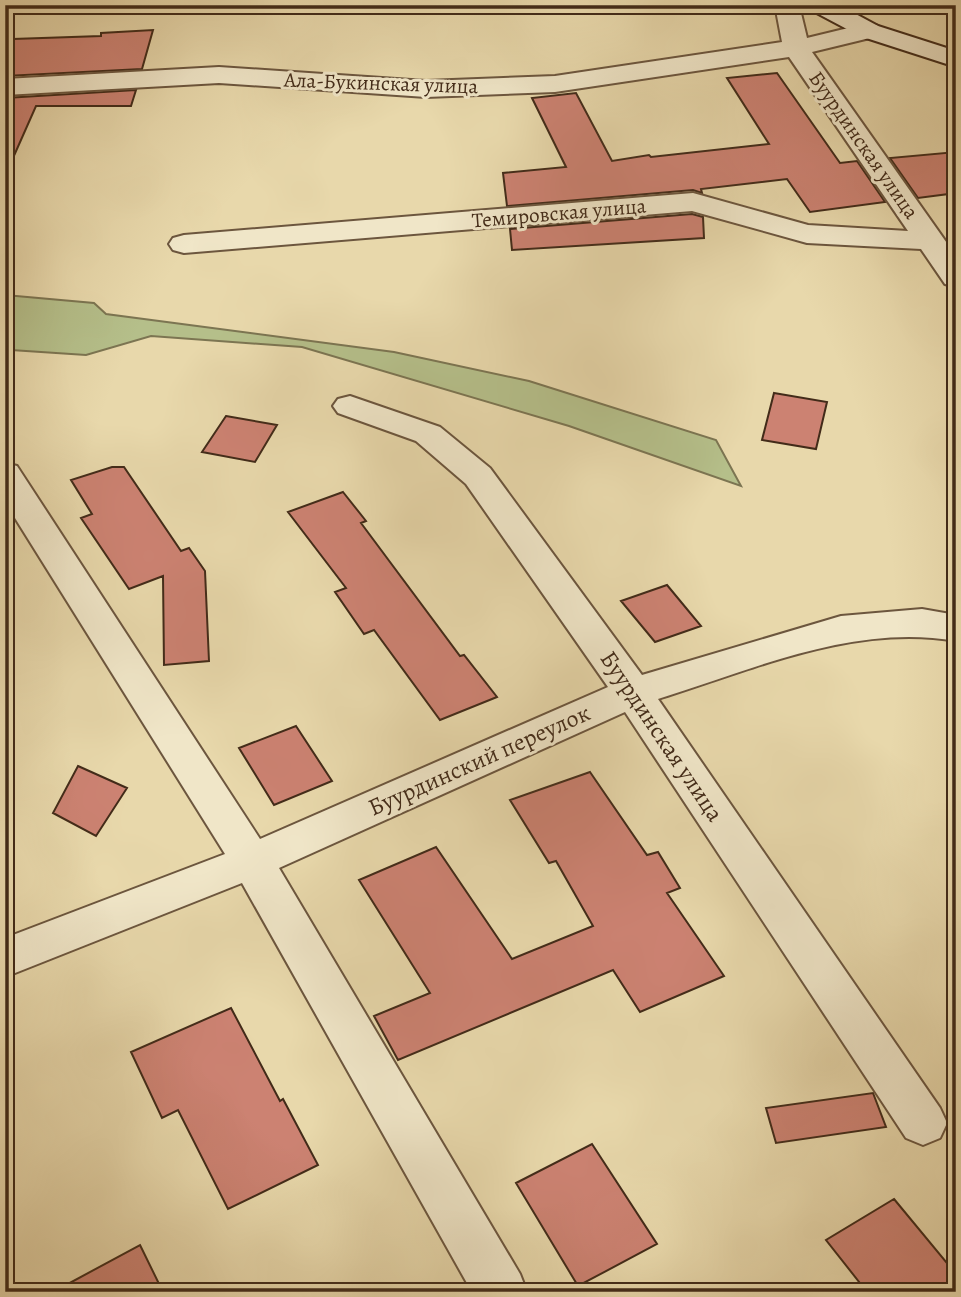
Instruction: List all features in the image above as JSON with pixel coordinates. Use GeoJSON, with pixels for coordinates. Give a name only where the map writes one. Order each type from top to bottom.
{"type":"FeatureCollection","features":[{"type":"Feature","properties":{"kind":"street","name":"Буурдинская улица"},"geometry":{"type":"LineString","coordinates":[[787,5],[796,48],[956,278]]}},
{"type":"Feature","properties":{"kind":"street"},"geometry":{"type":"LineString","coordinates":[[820,5],[869,31],[956,60]]}},
{"type":"Feature","properties":{"kind":"street"},"geometry":{"type":"LineString","coordinates":[[796,48],[869,31]]}},
{"type":"Feature","properties":{"kind":"street","name":"Ала-Букинская улица"},"geometry":{"type":"LineString","coordinates":[[5,87],[219,75],[426,89],[555,84],[796,48]]}},
{"type":"Feature","properties":{"kind":"street","name":"Темировская улица"},"geometry":{"type":"LineString","coordinates":[[184,244],[693,202],[807,234],[930,241]]}},
{"type":"Feature","properties":{"kind":"street","name":"Буурдинская улица"},"geometry":{"type":"LineString","coordinates":[[350,406],[428,435],[478,476],[633,692],[923,1123]]}},
{"type":"Feature","properties":{"kind":"street"},"geometry":{"type":"LineString","coordinates":[[5,474],[252,861],[501,1292]]}},
{"type":"Feature","properties":{"kind":"street","name":"Буурдинский переулок"},"geometry":{"type":"LineString","coordinates":[[5,958],[252,861],[633,692],[841,629],[922,622],[956,628]]}},
{"type":"Feature","properties":{"kind":"green space"},"geometry":{"type":"Polygon","coordinates":[[[5,295],[94,303],[106,314],[394,352],[529,381],[716,440],[741,486],[569,426],[302,347],[151,336],[86,355],[11,350],[5,348],[5,295]]]}},
{"type":"Feature","properties":{"kind":"building"},"geometry":{"type":"Polygon","coordinates":[[[153,30],[142,69],[5,76],[13,39],[101,36],[101,33],[153,30]]]}},
{"type":"Feature","properties":{"kind":"building"},"geometry":{"type":"Polygon","coordinates":[[[777,73],[840,163],[857,161],[885,202],[810,212],[787,179],[701,189],[702,193],[693,190],[507,206],[503,173],[566,167],[532,98],[576,93],[612,161],[769,144],[727,78],[777,73]]]}},
{"type":"Feature","properties":{"kind":"building"},"geometry":{"type":"Polygon","coordinates":[[[136,90],[131,106],[36,106],[5,176],[5,98],[136,90]]]}},
{"type":"Feature","properties":{"kind":"building"},"geometry":{"type":"Polygon","coordinates":[[[956,152],[956,193],[918,198],[890,158],[956,152]]]}},
{"type":"Feature","properties":{"kind":"building"},"geometry":{"type":"Polygon","coordinates":[[[692,214],[703,217],[704,238],[512,250],[510,229],[692,214]]]}},
{"type":"Feature","properties":{"kind":"building"},"geometry":{"type":"Polygon","coordinates":[[[774,393],[827,402],[816,449],[762,440],[774,393]]]}},
{"type":"Feature","properties":{"kind":"building"},"geometry":{"type":"Polygon","coordinates":[[[226,416],[277,425],[255,462],[202,452],[226,416]]]}},
{"type":"Feature","properties":{"kind":"building"},"geometry":{"type":"Polygon","coordinates":[[[112,467],[124,467],[181,551],[189,548],[205,571],[209,661],[164,665],[163,576],[129,589],[81,518],[92,514],[71,480],[112,467]]]}},
{"type":"Feature","properties":{"kind":"building"},"geometry":{"type":"Polygon","coordinates":[[[343,492],[366,521],[361,523],[460,656],[464,655],[497,697],[440,720],[374,630],[364,634],[335,592],[346,588],[288,512],[343,492]]]}},
{"type":"Feature","properties":{"kind":"building"},"geometry":{"type":"Polygon","coordinates":[[[667,585],[701,626],[655,642],[621,601],[667,585]]]}},
{"type":"Feature","properties":{"kind":"building"},"geometry":{"type":"Polygon","coordinates":[[[296,726],[332,781],[274,805],[239,748],[296,726]]]}},
{"type":"Feature","properties":{"kind":"building"},"geometry":{"type":"Polygon","coordinates":[[[78,766],[127,788],[96,836],[53,813],[78,766]]]}},
{"type":"Feature","properties":{"kind":"building"},"geometry":{"type":"Polygon","coordinates":[[[590,772],[647,855],[658,852],[680,888],[667,893],[724,976],[640,1012],[613,970],[398,1060],[374,1016],[430,993],[359,880],[436,847],[512,959],[593,926],[556,861],[549,863],[510,800],[590,772]]]}},
{"type":"Feature","properties":{"kind":"building"},"geometry":{"type":"Polygon","coordinates":[[[231,1008],[280,1101],[283,1099],[318,1165],[228,1209],[178,1110],[162,1118],[131,1052],[231,1008]]]}},
{"type":"Feature","properties":{"kind":"building"},"geometry":{"type":"Polygon","coordinates":[[[873,1093],[886,1127],[776,1143],[766,1108],[873,1093]]]}},
{"type":"Feature","properties":{"kind":"building"},"geometry":{"type":"Polygon","coordinates":[[[592,1144],[657,1244],[578,1286],[516,1183],[592,1144]]]}},
{"type":"Feature","properties":{"kind":"building"},"geometry":{"type":"Polygon","coordinates":[[[894,1199],[956,1274],[956,1292],[867,1292],[826,1240],[894,1199]]]}},
{"type":"Feature","properties":{"kind":"building"},"geometry":{"type":"Polygon","coordinates":[[[140,1245],[163,1292],[53,1292],[140,1245]]]}}]}
